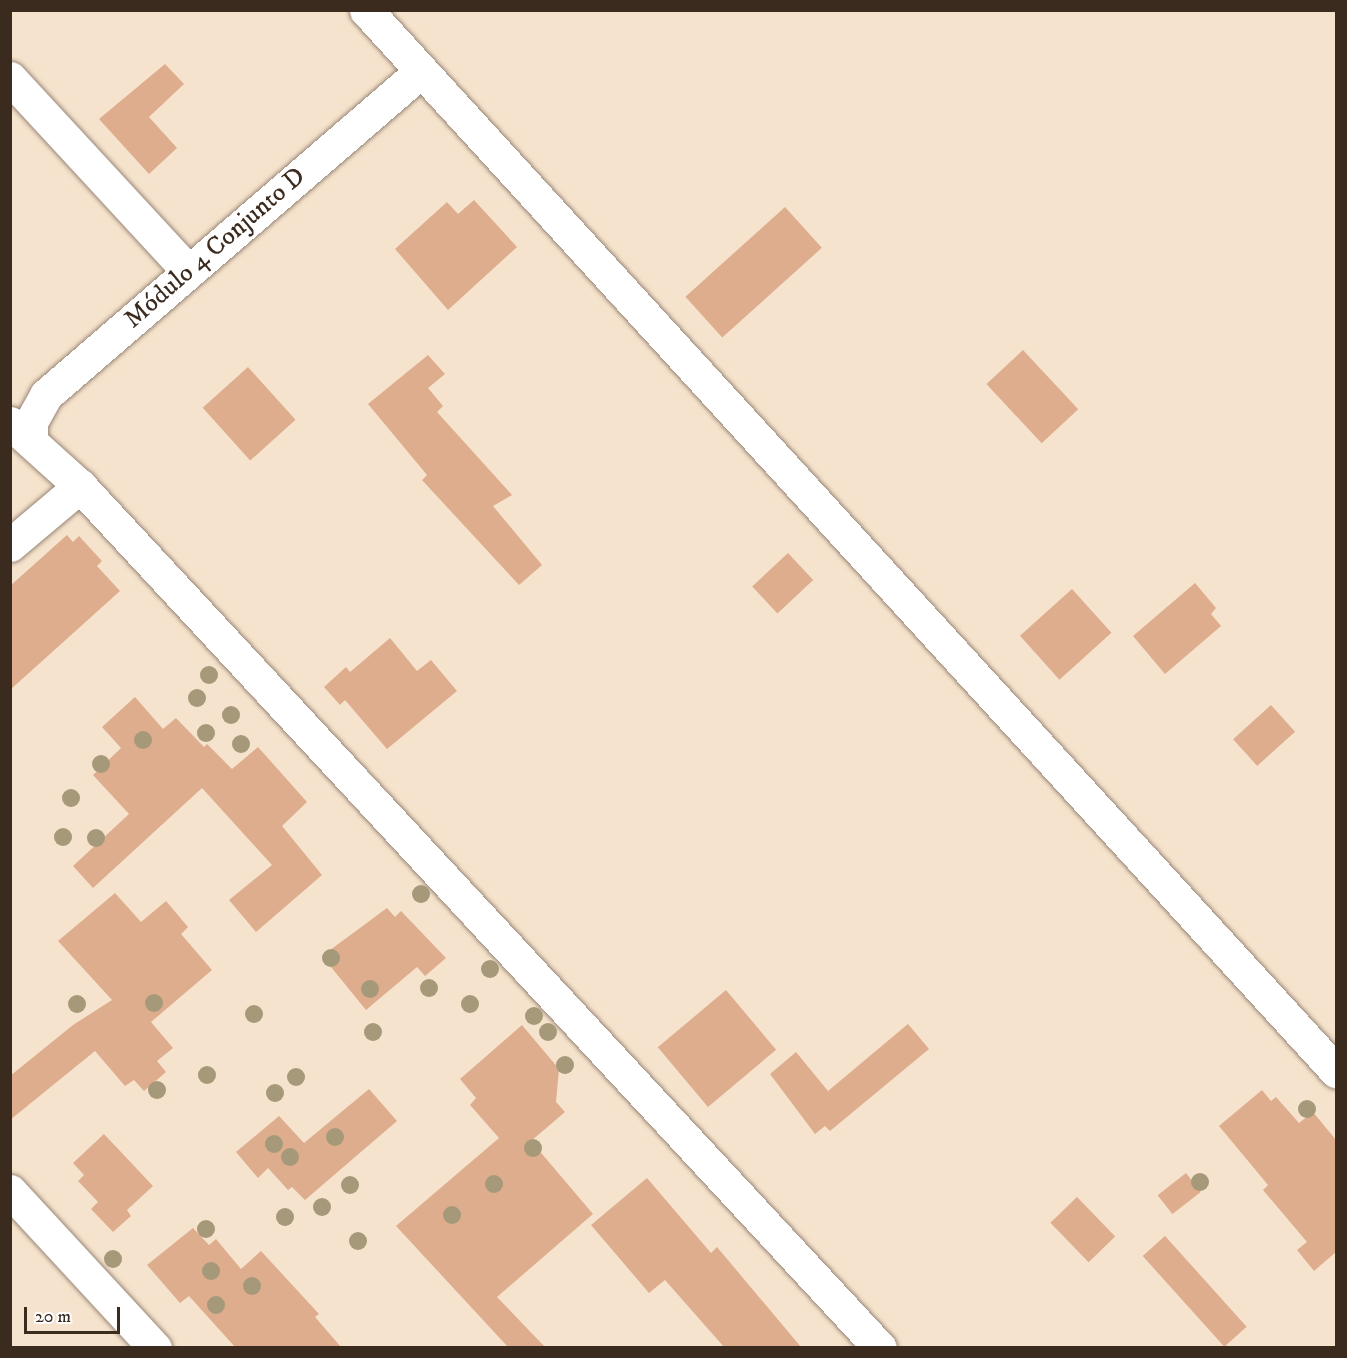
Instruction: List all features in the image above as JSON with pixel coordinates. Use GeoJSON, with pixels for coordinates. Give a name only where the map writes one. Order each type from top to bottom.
{"type":"FeatureCollection","features":[{"type":"Feature","properties":{"kind":"street"},"geometry":{"type":"LineString","coordinates":[[366,10],[1336,1071]]}},
{"type":"Feature","properties":{"kind":"street","name":"Módulo 4 Conjunto D"},"geometry":{"type":"LineString","coordinates":[[21,431],[31,422],[46,395],[421,71]]}},
{"type":"Feature","properties":{"kind":"street"},"geometry":{"type":"LineString","coordinates":[[10,78],[188,271]]}},
{"type":"Feature","properties":{"kind":"street"},"geometry":{"type":"LineString","coordinates":[[21,431],[80,486],[880,1347]]}},
{"type":"Feature","properties":{"kind":"street"},"geometry":{"type":"LineString","coordinates":[[10,545],[80,486]]}},
{"type":"Feature","properties":{"kind":"street"},"geometry":{"type":"LineString","coordinates":[[10,1191],[155,1347]]}},
{"type":"Feature","properties":{"kind":"building"},"geometry":{"type":"Polygon","coordinates":[[[165,64],[184,84],[149,117],[177,148],[149,174],[99,119],[165,64]]]}},
{"type":"Feature","properties":{"kind":"building"},"geometry":{"type":"Polygon","coordinates":[[[474,200],[517,247],[448,310],[395,249],[447,202],[458,214],[474,200]]]}},
{"type":"Feature","properties":{"kind":"building"},"geometry":{"type":"Polygon","coordinates":[[[785,207],[822,248],[722,338],[685,297],[785,207]]]}},
{"type":"Feature","properties":{"kind":"building"},"geometry":{"type":"Polygon","coordinates":[[[1023,350],[1078,409],[1042,443],[986,384],[1023,350]]]}},
{"type":"Feature","properties":{"kind":"building"},"geometry":{"type":"Polygon","coordinates":[[[428,355],[445,374],[428,388],[443,406],[437,412],[512,495],[493,506],[542,565],[519,585],[422,480],[427,475],[368,404],[428,355]]]}},
{"type":"Feature","properties":{"kind":"building"},"geometry":{"type":"Polygon","coordinates":[[[248,367],[296,420],[250,461],[203,408],[248,367]]]}},
{"type":"Feature","properties":{"kind":"building"},"geometry":{"type":"Polygon","coordinates":[[[67,535],[73,542],[79,536],[102,561],[97,566],[120,591],[10,690],[10,586],[67,535]]]}},
{"type":"Feature","properties":{"kind":"building"},"geometry":{"type":"Polygon","coordinates":[[[788,553],[813,580],[777,613],[752,586],[788,553]]]}},
{"type":"Feature","properties":{"kind":"building"},"geometry":{"type":"Polygon","coordinates":[[[1195,583],[1216,608],[1211,614],[1221,626],[1165,674],[1133,636],[1195,583]]]}},
{"type":"Feature","properties":{"kind":"building"},"geometry":{"type":"Polygon","coordinates":[[[1072,589],[1111,633],[1059,680],[1020,636],[1072,589]]]}},
{"type":"Feature","properties":{"kind":"building"},"geometry":{"type":"Polygon","coordinates":[[[390,638],[417,671],[431,660],[457,691],[387,749],[345,700],[340,705],[324,687],[346,667],[350,672],[390,638]]]}},
{"type":"Feature","properties":{"kind":"building"},"geometry":{"type":"Polygon","coordinates":[[[135,697],[163,729],[176,718],[204,747],[207,744],[232,769],[258,747],[307,802],[282,826],[322,875],[256,932],[229,900],[272,865],[202,788],[93,888],[73,866],[129,814],[93,775],[121,748],[102,727],[135,697]]]}},
{"type":"Feature","properties":{"kind":"building"},"geometry":{"type":"Polygon","coordinates":[[[1271,705],[1295,732],[1257,766],[1233,739],[1271,705]]]}},
{"type":"Feature","properties":{"kind":"building"},"geometry":{"type":"Polygon","coordinates":[[[115,893],[141,922],[166,901],[188,927],[181,934],[212,970],[151,1022],[173,1048],[157,1061],[166,1072],[144,1091],[134,1080],[125,1086],[95,1051],[10,1120],[10,1076],[73,1025],[112,1000],[58,941],[115,893]]]}},
{"type":"Feature","properties":{"kind":"building"},"geometry":{"type":"Polygon","coordinates":[[[387,908],[395,917],[401,911],[446,958],[425,976],[417,967],[366,1010],[322,956],[387,908]]]}},
{"type":"Feature","properties":{"kind":"building"},"geometry":{"type":"Polygon","coordinates":[[[726,990],[776,1050],[708,1107],[658,1047],[726,990]]]}},
{"type":"Feature","properties":{"kind":"building"},"geometry":{"type":"Polygon","coordinates":[[[908,1024],[929,1049],[830,1131],[825,1126],[815,1134],[770,1074],[796,1052],[828,1091],[908,1024]]]}},
{"type":"Feature","properties":{"kind":"building"},"geometry":{"type":"Polygon","coordinates":[[[522,1025],[559,1069],[556,1102],[565,1112],[531,1141],[593,1214],[497,1297],[545,1347],[508,1347],[396,1226],[499,1138],[470,1105],[476,1098],[460,1079],[522,1025]]]}},
{"type":"Feature","properties":{"kind":"building"},"geometry":{"type":"Polygon","coordinates":[[[369,1089],[397,1121],[305,1200],[292,1187],[288,1190],[268,1168],[258,1178],[236,1152],[279,1116],[304,1143],[369,1089]]]}},
{"type":"Feature","properties":{"kind":"building"},"geometry":{"type":"Polygon","coordinates":[[[1262,1090],[1271,1101],[1276,1097],[1299,1123],[1313,1112],[1336,1140],[1336,1252],[1314,1271],[1297,1250],[1307,1242],[1263,1190],[1268,1185],[1219,1126],[1262,1090]]]}},
{"type":"Feature","properties":{"kind":"building"},"geometry":{"type":"Polygon","coordinates":[[[104,1134],[153,1186],[127,1210],[131,1216],[113,1232],[91,1209],[98,1202],[78,1181],[84,1175],[73,1163],[104,1134]]]}},
{"type":"Feature","properties":{"kind":"building"},"geometry":{"type":"Polygon","coordinates":[[[1186,1173],[1201,1192],[1172,1214],[1158,1195],[1186,1173]]]}},
{"type":"Feature","properties":{"kind":"building"},"geometry":{"type":"Polygon","coordinates":[[[647,1178],[711,1253],[717,1247],[801,1347],[724,1347],[665,1280],[649,1293],[591,1225],[647,1178]]]}},
{"type":"Feature","properties":{"kind":"building"},"geometry":{"type":"Polygon","coordinates":[[[1077,1197],[1115,1237],[1089,1262],[1050,1223],[1077,1197]]]}},
{"type":"Feature","properties":{"kind":"building"},"geometry":{"type":"Polygon","coordinates":[[[193,1228],[209,1245],[216,1239],[241,1269],[261,1251],[319,1314],[315,1317],[341,1347],[235,1347],[189,1296],[180,1303],[147,1265],[193,1228]]]}},
{"type":"Feature","properties":{"kind":"building"},"geometry":{"type":"Polygon","coordinates":[[[1165,1236],[1247,1327],[1224,1347],[1143,1256],[1165,1236]]]}}]}
